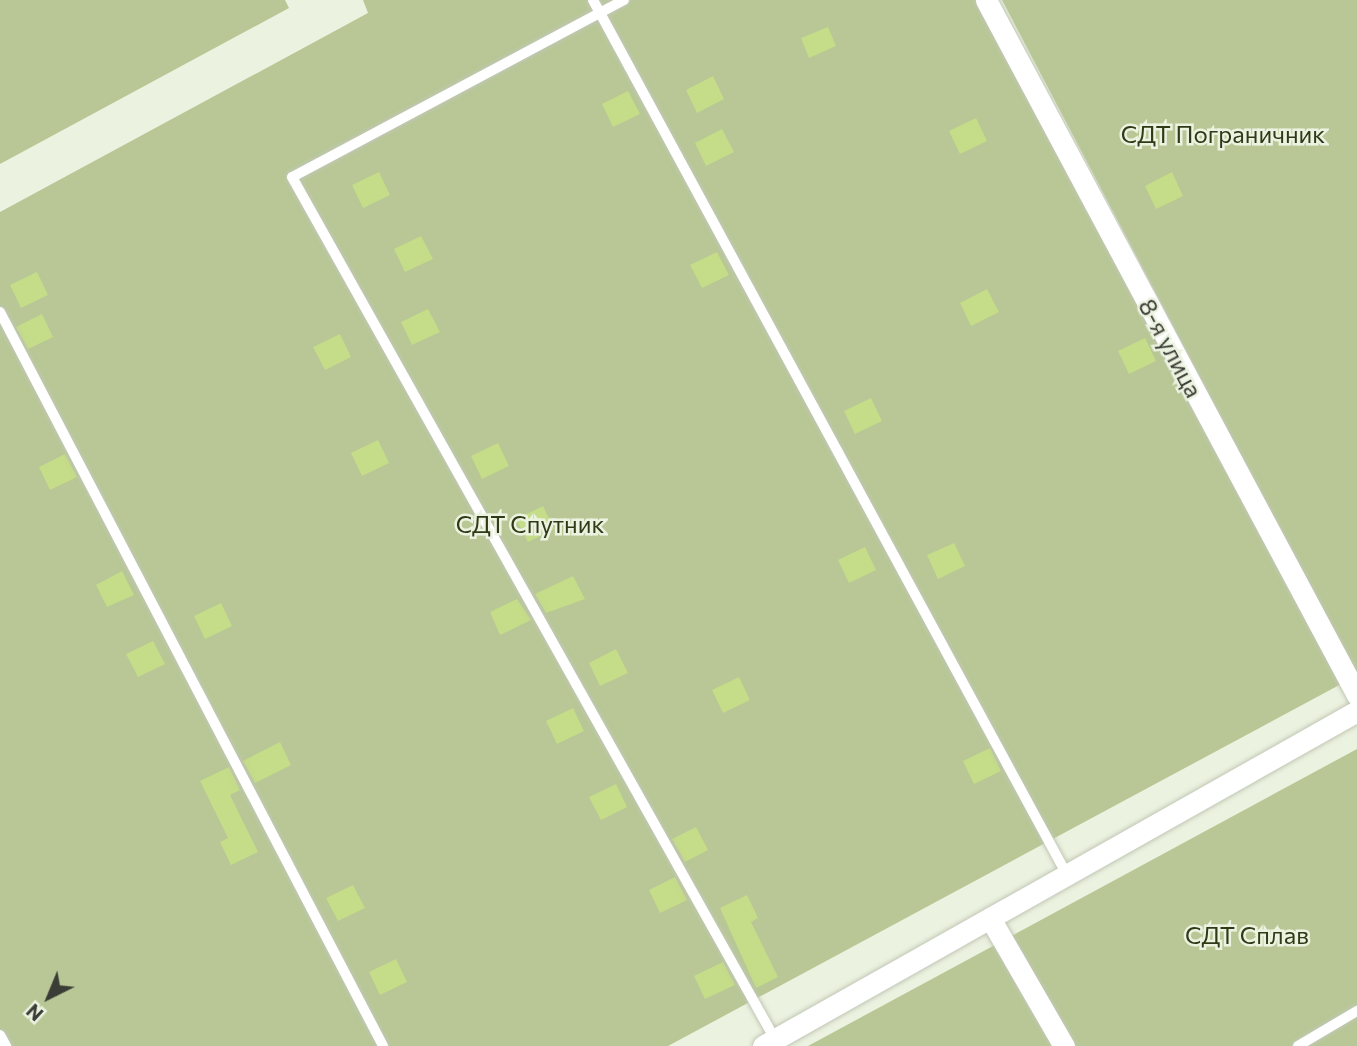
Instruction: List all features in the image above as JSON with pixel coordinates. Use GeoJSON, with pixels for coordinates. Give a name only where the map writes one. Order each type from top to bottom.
{"type":"FeatureCollection","features":[{"type":"Feature","properties":{"kind":"street","name":"8-я улица"},"geometry":{"type":"LineString","coordinates":[[986,0],[1357,695]]}},
{"type":"Feature","properties":{"kind":"street"},"geometry":{"type":"LineString","coordinates":[[769,1042],[1357,711]]}},
{"type":"Feature","properties":{"kind":"street"},"geometry":{"type":"LineString","coordinates":[[990,918],[1064,1046]]}},
{"type":"Feature","properties":{"kind":"lane"},"geometry":{"type":"LineString","coordinates":[[593,0],[1067,875]]}},
{"type":"Feature","properties":{"kind":"lane"},"geometry":{"type":"LineString","coordinates":[[624,0],[292,177],[769,1042]]}},
{"type":"Feature","properties":{"kind":"lane"},"geometry":{"type":"LineString","coordinates":[[0,312],[383,1046]]}},
{"type":"Feature","properties":{"kind":"lane"},"geometry":{"type":"LineString","coordinates":[[1298,1046],[1357,1011]]}},
{"type":"Feature","properties":{"kind":"lane"},"geometry":{"type":"LineString","coordinates":[[0,1035],[6,1046]]}},
{"type":"Feature","properties":{"kind":"green space"},"geometry":{"type":"Polygon","coordinates":[[[0,0],[285,0],[289,8],[0,164],[0,0]]]}},
{"type":"Feature","properties":{"kind":"green space","name":"СДТ Спутник"},"geometry":{"type":"Polygon","coordinates":[[[363,0],[979,0],[1343,683],[668,1046],[0,1046],[0,212],[368,13],[363,0]]]}},
{"type":"Feature","properties":{"kind":"green space","name":"СДТ Пограничник"},"geometry":{"type":"Polygon","coordinates":[[[1002,0],[1357,0],[1357,677],[1002,0]]]}},
{"type":"Feature","properties":{"kind":"green space","name":"СДТ Сплав"},"geometry":{"type":"Polygon","coordinates":[[[1357,749],[1357,1046],[808,1046],[1357,749]]]}},
{"type":"Feature","properties":{"kind":"building"},"geometry":{"type":"Polygon","coordinates":[[[828,27],[836,46],[809,58],[801,38],[828,27]]]}},
{"type":"Feature","properties":{"kind":"building"},"geometry":{"type":"Polygon","coordinates":[[[713,76],[724,99],[697,113],[686,90],[713,76]]]}},
{"type":"Feature","properties":{"kind":"building"},"geometry":{"type":"Polygon","coordinates":[[[628,91],[640,114],[613,127],[602,104],[628,91]]]}},
{"type":"Feature","properties":{"kind":"building"},"geometry":{"type":"Polygon","coordinates":[[[976,118],[987,141],[960,154],[949,131],[976,118]]]}},
{"type":"Feature","properties":{"kind":"building"},"geometry":{"type":"Polygon","coordinates":[[[722,129],[734,152],[706,166],[695,143],[722,129]]]}},
{"type":"Feature","properties":{"kind":"building"},"geometry":{"type":"Polygon","coordinates":[[[379,172],[390,195],[363,208],[352,185],[379,172]]]}},
{"type":"Feature","properties":{"kind":"building"},"geometry":{"type":"Polygon","coordinates":[[[1172,172],[1183,196],[1156,209],[1145,186],[1172,172]]]}},
{"type":"Feature","properties":{"kind":"building"},"geometry":{"type":"Polygon","coordinates":[[[421,236],[433,259],[405,272],[394,249],[421,236]]]}},
{"type":"Feature","properties":{"kind":"building"},"geometry":{"type":"Polygon","coordinates":[[[717,252],[729,275],[702,288],[690,265],[717,252]]]}},
{"type":"Feature","properties":{"kind":"building"},"geometry":{"type":"Polygon","coordinates":[[[37,272],[48,295],[21,308],[10,285],[37,272]]]}},
{"type":"Feature","properties":{"kind":"building"},"geometry":{"type":"Polygon","coordinates":[[[987,289],[999,312],[971,326],[960,303],[987,289]]]}},
{"type":"Feature","properties":{"kind":"building"},"geometry":{"type":"Polygon","coordinates":[[[428,309],[440,332],[412,345],[401,322],[428,309]]]}},
{"type":"Feature","properties":{"kind":"building"},"geometry":{"type":"Polygon","coordinates":[[[42,314],[53,337],[28,349],[16,327],[42,314]]]}},
{"type":"Feature","properties":{"kind":"building"},"geometry":{"type":"Polygon","coordinates":[[[340,334],[351,357],[325,370],[313,347],[340,334]]]}},
{"type":"Feature","properties":{"kind":"building"},"geometry":{"type":"Polygon","coordinates":[[[1145,338],[1156,361],[1129,374],[1118,351],[1145,338]]]}},
{"type":"Feature","properties":{"kind":"building"},"geometry":{"type":"Polygon","coordinates":[[[871,398],[882,421],[855,434],[844,411],[871,398]]]}},
{"type":"Feature","properties":{"kind":"building"},"geometry":{"type":"Polygon","coordinates":[[[378,440],[389,463],[362,476],[351,453],[378,440]]]}},
{"type":"Feature","properties":{"kind":"building"},"geometry":{"type":"Polygon","coordinates":[[[498,443],[509,466],[482,479],[471,456],[498,443]]]}},
{"type":"Feature","properties":{"kind":"building"},"geometry":{"type":"Polygon","coordinates":[[[65,454],[77,477],[50,490],[39,467],[65,454]]]}},
{"type":"Feature","properties":{"kind":"building"},"geometry":{"type":"Polygon","coordinates":[[[543,506],[554,529],[528,542],[516,519],[543,506]]]}},
{"type":"Feature","properties":{"kind":"building"},"geometry":{"type":"Polygon","coordinates":[[[954,543],[965,566],[938,579],[927,555],[954,543]]]}},
{"type":"Feature","properties":{"kind":"building"},"geometry":{"type":"Polygon","coordinates":[[[865,547],[876,570],[849,583],[838,560],[865,547]]]}},
{"type":"Feature","properties":{"kind":"building"},"geometry":{"type":"Polygon","coordinates":[[[122,571],[134,595],[107,607],[96,585],[122,571]]]}},
{"type":"Feature","properties":{"kind":"building"},"geometry":{"type":"Polygon","coordinates":[[[573,576],[585,599],[546,613],[535,594],[573,576]]]}},
{"type":"Feature","properties":{"kind":"building"},"geometry":{"type":"Polygon","coordinates":[[[517,599],[531,620],[500,635],[490,612],[517,599]]]}},
{"type":"Feature","properties":{"kind":"building"},"geometry":{"type":"Polygon","coordinates":[[[221,603],[232,626],[205,639],[194,616],[221,603]]]}},
{"type":"Feature","properties":{"kind":"building"},"geometry":{"type":"Polygon","coordinates":[[[153,641],[165,664],[138,677],[126,654],[153,641]]]}},
{"type":"Feature","properties":{"kind":"building"},"geometry":{"type":"Polygon","coordinates":[[[616,649],[628,673],[600,686],[589,663],[616,649]]]}},
{"type":"Feature","properties":{"kind":"building"},"geometry":{"type":"Polygon","coordinates":[[[739,677],[750,700],[723,713],[712,690],[739,677]]]}},
{"type":"Feature","properties":{"kind":"building"},"geometry":{"type":"Polygon","coordinates":[[[573,708],[584,731],[557,744],[546,721],[573,708]]]}},
{"type":"Feature","properties":{"kind":"building"},"geometry":{"type":"Polygon","coordinates":[[[280,742],[291,765],[255,783],[243,761],[280,742]]]}},
{"type":"Feature","properties":{"kind":"building"},"geometry":{"type":"Polygon","coordinates":[[[990,748],[1001,771],[974,784],[963,761],[990,748]]]}},
{"type":"Feature","properties":{"kind":"building"},"geometry":{"type":"Polygon","coordinates":[[[229,767],[240,790],[230,795],[258,852],[231,865],[220,842],[228,838],[200,781],[229,767]]]}},
{"type":"Feature","properties":{"kind":"building"},"geometry":{"type":"Polygon","coordinates":[[[616,784],[627,807],[601,820],[589,797],[616,784]]]}},
{"type":"Feature","properties":{"kind":"building"},"geometry":{"type":"Polygon","coordinates":[[[696,827],[708,850],[685,862],[672,839],[696,827]]]}},
{"type":"Feature","properties":{"kind":"building"},"geometry":{"type":"Polygon","coordinates":[[[675,877],[687,900],[660,913],[649,890],[675,877]]]}},
{"type":"Feature","properties":{"kind":"building"},"geometry":{"type":"Polygon","coordinates":[[[353,885],[365,908],[338,921],[326,898],[353,885]]]}},
{"type":"Feature","properties":{"kind":"building"},"geometry":{"type":"Polygon","coordinates":[[[747,895],[758,918],[751,922],[778,977],[756,988],[720,908],[747,895]]]}},
{"type":"Feature","properties":{"kind":"building"},"geometry":{"type":"Polygon","coordinates":[[[396,959],[407,982],[380,995],[369,972],[396,959]]]}},
{"type":"Feature","properties":{"kind":"building"},"geometry":{"type":"Polygon","coordinates":[[[723,962],[735,985],[705,999],[694,976],[723,962]]]}}]}
